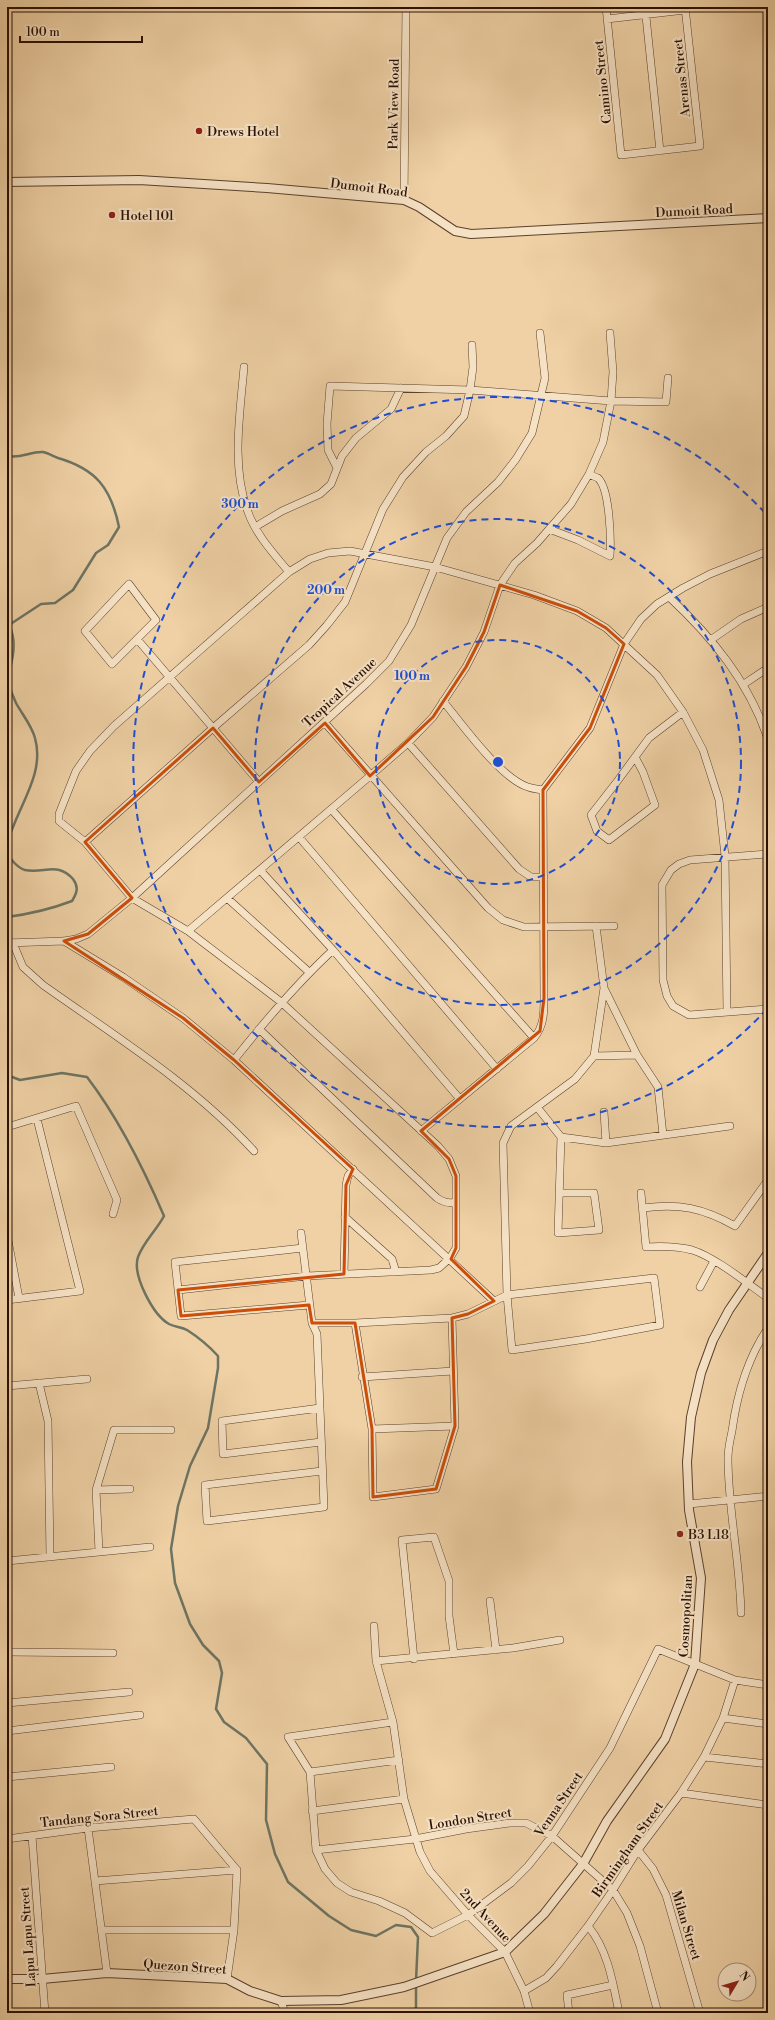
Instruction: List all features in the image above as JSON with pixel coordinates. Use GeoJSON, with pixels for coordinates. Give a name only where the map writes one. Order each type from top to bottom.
{"type":"FeatureCollection","features":[{"type":"Feature","properties":{"kind":"street","name":"Park View Road"},"geometry":{"type":"LineString","coordinates":[[404,200],[406,7]]}},
{"type":"Feature","properties":{"kind":"street","name":"Camino Street"},"geometry":{"type":"LineString","coordinates":[[606,7],[622,155],[660,150]]}},
{"type":"Feature","properties":{"kind":"street"},"geometry":{"type":"LineString","coordinates":[[607,19],[645,11],[685,8]]}},
{"type":"Feature","properties":{"kind":"street","name":"Arenas Street"},"geometry":{"type":"LineString","coordinates":[[660,150],[700,146],[685,8]]}},
{"type":"Feature","properties":{"kind":"street"},"geometry":{"type":"LineString","coordinates":[[645,11],[660,150]]}},
{"type":"Feature","properties":{"kind":"street","name":"Dumoit Road"},"geometry":{"type":"LineString","coordinates":[[7,182],[139,180],[267,188],[404,200],[419,207],[455,231],[471,234],[768,218]]}},
{"type":"Feature","properties":{"kind":"street","name":"Tropical Avenue"},"geometry":{"type":"LineString","coordinates":[[10,943],[64,941],[76,939],[88,934],[132,898],[325,723],[389,661],[411,625],[447,538],[466,512],[498,482],[516,459],[532,433],[545,378],[540,333]]}},
{"type":"Feature","properties":{"kind":"street"},"geometry":{"type":"LineString","coordinates":[[188,931],[332,810],[408,743],[433,717],[466,667],[484,632],[500,585],[515,563],[537,543],[571,504],[589,474],[603,442],[611,401],[613,372],[610,333]]}},
{"type":"Feature","properties":{"kind":"street"},"geometry":{"type":"LineString","coordinates":[[85,842],[309,645],[345,602],[363,553],[383,509],[403,477],[426,452],[446,436],[464,416],[470,390],[473,367],[472,345]]}},
{"type":"Feature","properties":{"kind":"street"},"geometry":{"type":"LineString","coordinates":[[244,367],[239,438],[240,480],[248,512],[255,527],[289,572]]}},
{"type":"Feature","properties":{"kind":"street"},"geometry":{"type":"LineString","coordinates":[[338,468],[328,450],[327,424],[330,386],[470,390],[611,401],[666,402],[668,378]]}},
{"type":"Feature","properties":{"kind":"street"},"geometry":{"type":"LineString","coordinates":[[255,527],[282,511],[320,494],[331,484],[342,456],[356,438],[391,409],[401,388]]}},
{"type":"Feature","properties":{"kind":"street"},"geometry":{"type":"LineString","coordinates":[[549,529],[578,540],[610,556],[611,527],[604,491],[598,479],[589,474]]}},
{"type":"Feature","properties":{"kind":"street"},"geometry":{"type":"LineString","coordinates":[[421,1131],[459,1098],[534,1038],[540,1031],[543,1022],[543,790],[590,728],[624,644],[642,619],[668,597],[710,574],[768,550]]}},
{"type":"Feature","properties":{"kind":"street"},"geometry":{"type":"LineString","coordinates":[[178,1290],[307,1276],[430,1270],[439,1268],[450,1258],[456,1248],[456,1176],[453,1166],[438,1146],[281,1002],[188,931],[132,898],[85,842],[59,821],[59,814],[76,771],[90,752],[114,726],[171,678],[289,572],[310,559],[328,553],[350,551],[363,553],[435,566],[534,595],[577,611],[606,628],[657,675],[683,712],[703,750],[719,800],[725,856],[727,1012]]}},
{"type":"Feature","properties":{"kind":"street"},"geometry":{"type":"LineString","coordinates":[[129,584],[156,620],[137,639],[112,664],[85,631],[129,584]]}},
{"type":"Feature","properties":{"kind":"street"},"geometry":{"type":"LineString","coordinates":[[668,597],[712,639],[744,684],[768,739]]}},
{"type":"Feature","properties":{"kind":"street"},"geometry":{"type":"LineString","coordinates":[[712,639],[741,619],[768,607]]}},
{"type":"Feature","properties":{"kind":"street"},"geometry":{"type":"LineString","coordinates":[[137,639],[259,782]]}},
{"type":"Feature","properties":{"kind":"street"},"geometry":{"type":"LineString","coordinates":[[744,684],[768,668]]}},
{"type":"Feature","properties":{"kind":"street"},"geometry":{"type":"LineString","coordinates":[[443,701],[475,741],[511,777],[527,787],[543,790]]}},
{"type":"Feature","properties":{"kind":"street"},"geometry":{"type":"LineString","coordinates":[[635,757],[656,805],[609,840],[597,831],[590,815],[649,738],[683,712]]}},
{"type":"Feature","properties":{"kind":"street"},"geometry":{"type":"LineString","coordinates":[[325,723],[370,776],[488,908],[503,920],[524,927],[614,926]]}},
{"type":"Feature","properties":{"kind":"street"},"geometry":{"type":"LineString","coordinates":[[408,743],[519,869],[531,877],[544,878]]}},
{"type":"Feature","properties":{"kind":"street"},"geometry":{"type":"LineString","coordinates":[[332,810],[534,1038]]}},
{"type":"Feature","properties":{"kind":"street"},"geometry":{"type":"LineString","coordinates":[[299,837],[497,1069]]}},
{"type":"Feature","properties":{"kind":"street"},"geometry":{"type":"LineString","coordinates":[[768,854],[725,856],[690,860],[671,870],[662,885],[663,980],[667,996],[673,1006],[689,1015],[768,1009]]}},
{"type":"Feature","properties":{"kind":"street"},"geometry":{"type":"LineString","coordinates":[[260,870],[333,950],[459,1098]]}},
{"type":"Feature","properties":{"kind":"street"},"geometry":{"type":"LineString","coordinates":[[227,898],[309,972]]}},
{"type":"Feature","properties":{"kind":"street"},"geometry":{"type":"LineString","coordinates":[[312,1323],[355,1323],[452,1318],[468,1314],[507,1295],[654,1278],[660,1325],[586,1339],[512,1350],[507,1295],[503,1143],[512,1126],[575,1079],[594,1056],[604,988],[596,926]]}},
{"type":"Feature","properties":{"kind":"street"},"geometry":{"type":"LineString","coordinates":[[64,941],[123,977],[183,1018],[234,1060],[450,1258],[494,1301]]}},
{"type":"Feature","properties":{"kind":"street"},"geometry":{"type":"LineString","coordinates":[[10,943],[23,967],[43,985],[196,1096],[231,1126],[254,1151]]}},
{"type":"Feature","properties":{"kind":"street"},"geometry":{"type":"LineString","coordinates":[[234,1060],[281,1002],[309,972],[333,950]]}},
{"type":"Feature","properties":{"kind":"street"},"geometry":{"type":"LineString","coordinates":[[604,988],[637,1055],[658,1087],[663,1135]]}},
{"type":"Feature","properties":{"kind":"street"},"geometry":{"type":"LineString","coordinates":[[259,1029],[437,1198],[450,1203],[456,1202]]}},
{"type":"Feature","properties":{"kind":"street"},"geometry":{"type":"LineString","coordinates":[[594,1056],[637,1055]]}},
{"type":"Feature","properties":{"kind":"street"},"geometry":{"type":"LineString","coordinates":[[7,1127],[76,1106],[117,1200],[113,1214]]}},
{"type":"Feature","properties":{"kind":"street"},"geometry":{"type":"LineString","coordinates":[[537,1107],[561,1137],[559,1193],[558,1233],[599,1230],[594,1193],[559,1193]]}},
{"type":"Feature","properties":{"kind":"street"},"geometry":{"type":"LineString","coordinates":[[604,1112],[606,1143]]}},
{"type":"Feature","properties":{"kind":"street"},"geometry":{"type":"LineString","coordinates":[[7,1300],[80,1291],[37,1119]]}},
{"type":"Feature","properties":{"kind":"street"},"geometry":{"type":"LineString","coordinates":[[561,1137],[606,1143],[730,1126]]}},
{"type":"Feature","properties":{"kind":"street"},"geometry":{"type":"LineString","coordinates":[[344,1274],[346,1185],[348,1176],[353,1169]]}},
{"type":"Feature","properties":{"kind":"street"},"geometry":{"type":"LineString","coordinates":[[643,1208],[665,1205],[689,1207],[715,1215],[735,1226],[768,1180]]}},
{"type":"Feature","properties":{"kind":"street"},"geometry":{"type":"LineString","coordinates":[[642,1193],[646,1247],[672,1246],[693,1251],[714,1261],[768,1298]]}},
{"type":"Feature","properties":{"kind":"street"},"geometry":{"type":"LineString","coordinates":[[345,1217],[392,1259],[396,1272]]}},
{"type":"Feature","properties":{"kind":"street"},"geometry":{"type":"LineString","coordinates":[[301,1233],[307,1276],[309,1305],[312,1323],[317,1334],[324,1507],[207,1520],[205,1485],[322,1471]]}},
{"type":"Feature","properties":{"kind":"street"},"geometry":{"type":"LineString","coordinates":[[7,1236],[19,1298]]}},
{"type":"Feature","properties":{"kind":"street"},"geometry":{"type":"LineString","coordinates":[[303,1248],[175,1262],[181,1316],[309,1305]]}},
{"type":"Feature","properties":{"kind":"street","name":"Cosmopolitan"},"geometry":{"type":"LineString","coordinates":[[404,1987],[505,1952],[544,1914],[583,1864],[607,1821],[665,1739],[695,1664],[701,1578],[689,1504],[687,1462],[691,1417],[701,1373],[713,1340],[729,1310],[768,1253]]}},
{"type":"Feature","properties":{"kind":"street"},"geometry":{"type":"LineString","coordinates":[[700,1287],[714,1261]]}},
{"type":"Feature","properties":{"kind":"street"},"geometry":{"type":"LineString","coordinates":[[355,1323],[362,1377],[372,1429],[373,1497],[436,1489],[455,1426],[452,1318]]}},
{"type":"Feature","properties":{"kind":"street"},"geometry":{"type":"LineString","coordinates":[[741,1613],[740,1583],[730,1500],[728,1456],[735,1408],[746,1369],[768,1328]]}},
{"type":"Feature","properties":{"kind":"street"},"geometry":{"type":"LineString","coordinates":[[362,1377],[453,1371]]}},
{"type":"Feature","properties":{"kind":"street"},"geometry":{"type":"LineString","coordinates":[[7,1386],[87,1379]]}},
{"type":"Feature","properties":{"kind":"street"},"geometry":{"type":"LineString","coordinates":[[39,1383],[48,1421],[50,1557]]}},
{"type":"Feature","properties":{"kind":"street"},"geometry":{"type":"LineString","coordinates":[[320,1408],[222,1421],[223,1454],[321,1442]]}},
{"type":"Feature","properties":{"kind":"street"},"geometry":{"type":"LineString","coordinates":[[372,1429],[455,1426]]}},
{"type":"Feature","properties":{"kind":"street"},"geometry":{"type":"LineString","coordinates":[[99,1551],[96,1490],[114,1430],[171,1430]]}},
{"type":"Feature","properties":{"kind":"street"},"geometry":{"type":"LineString","coordinates":[[96,1490],[130,1489]]}},
{"type":"Feature","properties":{"kind":"street"},"geometry":{"type":"LineString","coordinates":[[689,1504],[768,1496]]}},
{"type":"Feature","properties":{"kind":"street"},"geometry":{"type":"LineString","coordinates":[[414,1658],[402,1540],[434,1537],[449,1581],[449,1616],[454,1654]]}},
{"type":"Feature","properties":{"kind":"street"},"geometry":{"type":"LineString","coordinates":[[7,1561],[150,1547]]}},
{"type":"Feature","properties":{"kind":"street"},"geometry":{"type":"LineString","coordinates":[[490,1601],[496,1650]]}},
{"type":"Feature","properties":{"kind":"street","name":"2nd Avenue"},"geometry":{"type":"LineString","coordinates":[[374,1626],[376,1660],[393,1722],[404,1799],[420,1852],[430,1871],[468,1915],[505,1952],[524,1991],[530,2013]]}},
{"type":"Feature","properties":{"kind":"street"},"geometry":{"type":"LineString","coordinates":[[376,1660],[496,1650],[560,1640]]}},
{"type":"Feature","properties":{"kind":"street","name":"Venna Street"},"geometry":{"type":"LineString","coordinates":[[316,1850],[325,1869],[342,1886],[351,1892],[380,1901],[405,1913],[432,1933],[468,1915],[511,1884],[528,1866],[552,1836],[610,1748],[658,1649],[695,1664]]}},
{"type":"Feature","properties":{"kind":"street"},"geometry":{"type":"LineString","coordinates":[[7,1652],[114,1653]]}},
{"type":"Feature","properties":{"kind":"street"},"geometry":{"type":"LineString","coordinates":[[695,1664],[735,1680],[768,1685]]}},
{"type":"Feature","properties":{"kind":"street","name":"Birmingham Street"},"geometry":{"type":"LineString","coordinates":[[524,1991],[546,1978],[588,1926],[638,1850],[681,1793],[704,1757],[723,1718],[735,1680]]}},
{"type":"Feature","properties":{"kind":"street"},"geometry":{"type":"LineString","coordinates":[[7,1703],[128,1692]]}},
{"type":"Feature","properties":{"kind":"street"},"geometry":{"type":"LineString","coordinates":[[7,1731],[140,1715]]}},
{"type":"Feature","properties":{"kind":"street"},"geometry":{"type":"LineString","coordinates":[[723,1718],[768,1724]]}},
{"type":"Feature","properties":{"kind":"street"},"geometry":{"type":"LineString","coordinates":[[316,1850],[310,1772],[288,1737],[393,1722]]}},
{"type":"Feature","properties":{"kind":"street"},"geometry":{"type":"LineString","coordinates":[[704,1757],[768,1764]]}},
{"type":"Feature","properties":{"kind":"street"},"geometry":{"type":"LineString","coordinates":[[310,1772],[399,1760]]}},
{"type":"Feature","properties":{"kind":"street"},"geometry":{"type":"LineString","coordinates":[[7,1777],[111,1767]]}},
{"type":"Feature","properties":{"kind":"street"},"geometry":{"type":"LineString","coordinates":[[681,1793],[768,1805]]}},
{"type":"Feature","properties":{"kind":"street"},"geometry":{"type":"LineString","coordinates":[[312,1810],[404,1799]]}},
{"type":"Feature","properties":{"kind":"street","name":"Tandang Sora Street"},"geometry":{"type":"LineString","coordinates":[[7,1839],[88,1828],[194,1819],[237,1870]]}},
{"type":"Feature","properties":{"kind":"street","name":"London Street"},"geometry":{"type":"LineString","coordinates":[[316,1850],[415,1839],[466,1829],[510,1823],[526,1823],[552,1836],[613,1890],[627,1913],[640,1946],[658,2013]]}},
{"type":"Feature","properties":{"kind":"street"},"geometry":{"type":"LineString","coordinates":[[88,1828],[107,1973]]}},
{"type":"Feature","properties":{"kind":"street","name":"Lapu Lapu Street"},"geometry":{"type":"LineString","coordinates":[[32,1836],[45,2013]]}},
{"type":"Feature","properties":{"kind":"street","name":"Milan Street"},"geometry":{"type":"LineString","coordinates":[[638,1850],[653,1869],[666,1895],[700,2013]]}},
{"type":"Feature","properties":{"kind":"street"},"geometry":{"type":"LineString","coordinates":[[95,1881],[237,1870],[234,1930],[227,1979]]}},
{"type":"Feature","properties":{"kind":"street"},"geometry":{"type":"LineString","coordinates":[[588,1926],[596,1935],[604,1954],[613,1985],[618,2013]]}},
{"type":"Feature","properties":{"kind":"street"},"geometry":{"type":"LineString","coordinates":[[102,1930],[234,1930]]}},
{"type":"Feature","properties":{"kind":"street","name":"Quezon Street"},"geometry":{"type":"LineString","coordinates":[[7,1979],[42,1979],[107,1973],[227,1979],[250,1990],[281,2001],[341,2000],[404,1987]]}},
{"type":"Feature","properties":{"kind":"street"},"geometry":{"type":"LineString","coordinates":[[569,2013],[567,1995],[613,1985]]}},
{"type":"Feature","properties":{"kind":"street"},"geometry":{"type":"LineString","coordinates":[[281,2001],[285,2013]]}},
{"type":"Feature","properties":{"kind":"highlighted area"},"geometry":{"type":"Polygon","coordinates":[[[500,585],[577,611],[606,628],[624,644],[590,728],[543,790],[544,998],[540,1031],[421,1131],[449,1159],[456,1176],[456,1248],[451,1259],[494,1301],[468,1314],[452,1318],[455,1426],[436,1489],[373,1497],[372,1429],[355,1323],[312,1323],[309,1305],[181,1316],[178,1290],[344,1274],[346,1185],[353,1169],[234,1060],[183,1018],[64,941],[88,934],[132,898],[85,842],[213,728],[259,782],[325,723],[370,776],[433,717],[466,667],[484,632],[500,585]]]}},
{"type":"Feature","properties":{"kind":"waterway"},"geometry":{"type":"LineString","coordinates":[[7,456],[12,457],[43,452],[71,463],[92,474],[106,491],[116,513],[119,527],[108,545],[96,553],[73,590],[55,603],[41,604],[9,625],[12,632],[14,645],[7,680]]}},
{"type":"Feature","properties":{"kind":"waterway"},"geometry":{"type":"LineString","coordinates":[[7,681],[16,703],[32,729],[37,750],[37,761],[32,784],[8,838],[7,850],[9,856],[19,867],[25,870],[38,871],[56,869],[61,871],[73,879],[77,887],[72,901],[40,911],[7,917]]}},
{"type":"Feature","properties":{"kind":"waterway"},"geometry":{"type":"LineString","coordinates":[[7,1075],[20,1080],[62,1073],[87,1077],[110,1110],[130,1144],[156,1198],[164,1216],[143,1246],[138,1257],[137,1265],[141,1284],[151,1304],[163,1319],[169,1324],[185,1329],[191,1333],[207,1345],[218,1356],[218,1368],[208,1428],[190,1466],[178,1506],[171,1549],[175,1583],[190,1624],[203,1645],[219,1661],[222,1673],[216,1709],[224,1722],[246,1738],[267,1764],[266,1820],[275,1854],[288,1882],[329,1916],[351,1930],[376,1936],[396,1925],[411,1927],[418,1937],[416,1981]]}},
{"type":"Feature","properties":{"kind":"waterway"},"geometry":{"type":"LineString","coordinates":[[409,2013],[416,2008],[416,1986]]}},
{"type":"Feature","properties":{"kind":"place","name":"Drews Hotel"},"geometry":{"type":"Point","coordinates":[199,131]}},
{"type":"Feature","properties":{"kind":"place","name":"Hotel 101"},"geometry":{"type":"Point","coordinates":[112,215]}},
{"type":"Feature","properties":{"kind":"place","name":"B3 L18"},"geometry":{"type":"Point","coordinates":[680,1534]}}]}
